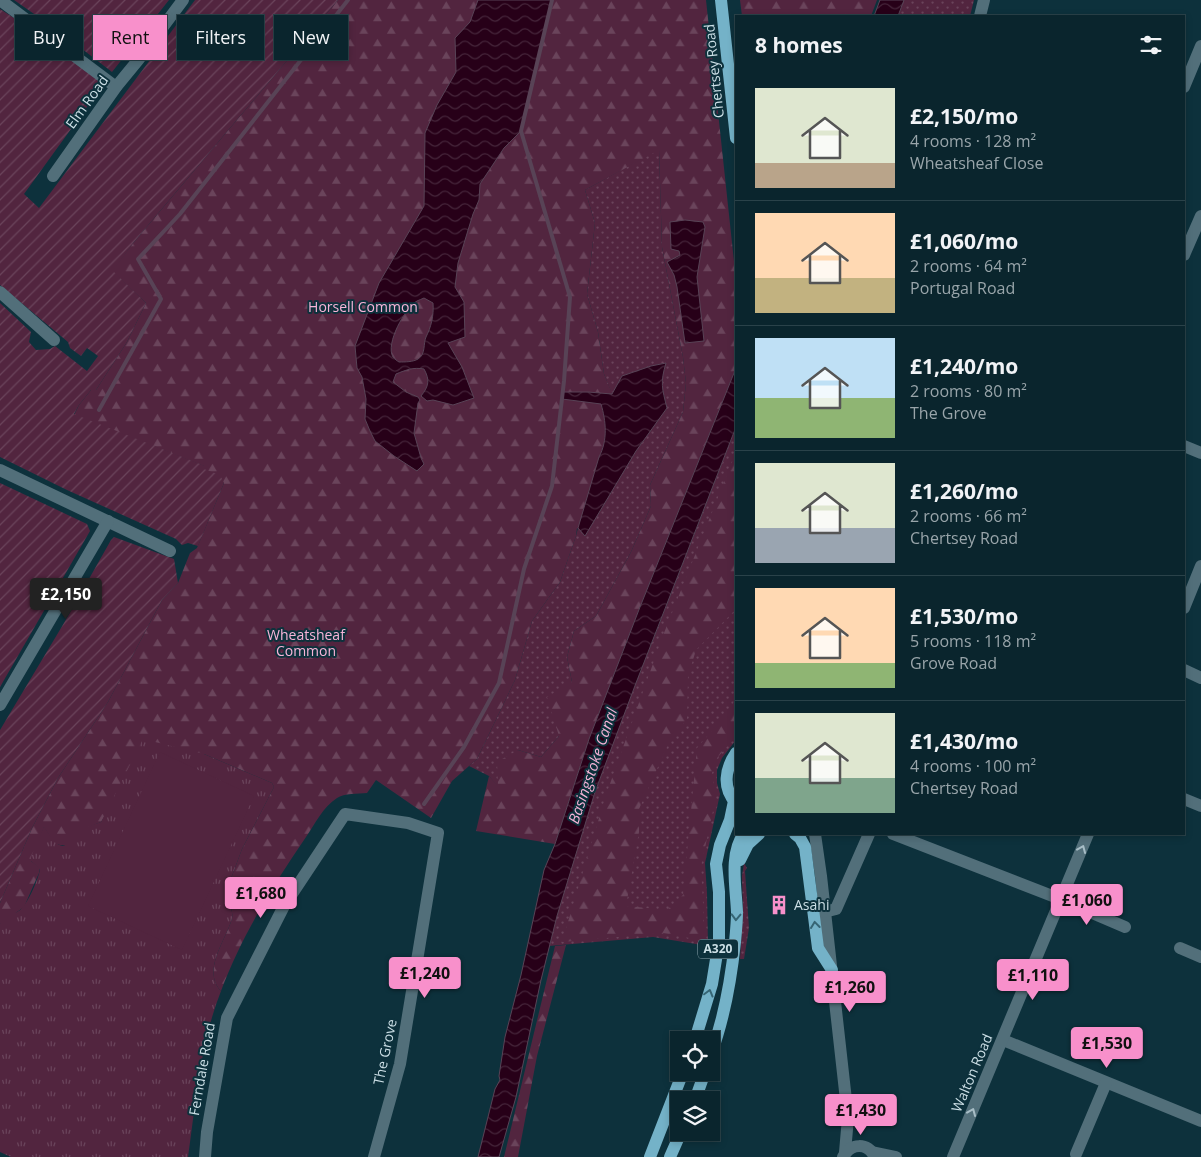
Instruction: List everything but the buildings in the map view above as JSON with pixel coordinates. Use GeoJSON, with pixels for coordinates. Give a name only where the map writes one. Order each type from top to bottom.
{"type":"FeatureCollection","features":[{"type":"Feature","properties":{"kind":"main road","name":"Chertsey Road"},"geometry":{"type":"LineString","coordinates":[[721,0],[735,129]]}},
{"type":"Feature","properties":{"kind":"main road","name":"A320"},"geometry":{"type":"LineString","coordinates":[[698,1031],[712,984],[719,940],[719,892],[716,864],[720,845],[735,802],[728,792],[726,776],[730,762],[735,754]]}},
{"type":"Feature","properties":{"kind":"main road","name":"A320"},"geometry":{"type":"LineString","coordinates":[[717,1031],[728,988],[735,942],[737,913],[735,859],[740,840],[743,835]]}},
{"type":"Feature","properties":{"kind":"main road"},"geometry":{"type":"LineString","coordinates":[[736,869],[748,844],[758,835]]}},
{"type":"Feature","properties":{"kind":"main road"},"geometry":{"type":"LineString","coordinates":[[796,835],[805,847],[818,948],[832,970]]}},
{"type":"Feature","properties":{"kind":"main road"},"geometry":{"type":"LineString","coordinates":[[650,1157],[680,1081]]}},
{"type":"Feature","properties":{"kind":"main road"},"geometry":{"type":"LineString","coordinates":[[670,1157],[677,1141]]}},
{"type":"Feature","properties":{"kind":"street"},"geometry":{"type":"LineString","coordinates":[[0,0],[116,87]]}},
{"type":"Feature","properties":{"kind":"street","name":"Elm Road"},"geometry":{"type":"LineString","coordinates":[[53,176],[116,87],[183,0]]}},
{"type":"Feature","properties":{"kind":"street"},"geometry":{"type":"LineString","coordinates":[[980,15],[984,0]]}},
{"type":"Feature","properties":{"kind":"street"},"geometry":{"type":"LineString","coordinates":[[1185,85],[1201,46]]}},
{"type":"Feature","properties":{"kind":"street"},"geometry":{"type":"LineString","coordinates":[[1185,253],[1201,216]]}},
{"type":"Feature","properties":{"kind":"street"},"geometry":{"type":"LineString","coordinates":[[0,292],[46,337]]}},
{"type":"Feature","properties":{"kind":"street"},"geometry":{"type":"LineString","coordinates":[[1185,446],[1201,453]]}},
{"type":"Feature","properties":{"kind":"street"},"geometry":{"type":"LineString","coordinates":[[0,470],[170,551]]}},
{"type":"Feature","properties":{"kind":"street"},"geometry":{"type":"LineString","coordinates":[[0,705],[108,521]]}},
{"type":"Feature","properties":{"kind":"street"},"geometry":{"type":"LineString","coordinates":[[1185,606],[1201,566]]}},
{"type":"Feature","properties":{"kind":"street"},"geometry":{"type":"LineString","coordinates":[[1185,670],[1201,678]]}},
{"type":"Feature","properties":{"kind":"street"},"geometry":{"type":"LineString","coordinates":[[1185,799],[1201,806]]}},
{"type":"Feature","properties":{"kind":"street","name":"Ferndale Road"},"geometry":{"type":"LineString","coordinates":[[205,1157],[207,1132],[226,1018],[284,906],[345,814],[408,823],[438,833]]}},
{"type":"Feature","properties":{"kind":"street","name":"The Grove"},"geometry":{"type":"LineString","coordinates":[[374,1157],[400,1064],[438,833]]}},
{"type":"Feature","properties":{"kind":"street"},"geometry":{"type":"LineString","coordinates":[[814,835],[832,970],[848,1118],[844,1155]]}},
{"type":"Feature","properties":{"kind":"street"},"geometry":{"type":"LineString","coordinates":[[824,912],[836,909],[869,835]]}},
{"type":"Feature","properties":{"kind":"street"},"geometry":{"type":"LineString","coordinates":[[896,835],[1124,927]]}},
{"type":"Feature","properties":{"kind":"street","name":"Walton Road"},"geometry":{"type":"LineString","coordinates":[[953,1157],[1088,835]]}},
{"type":"Feature","properties":{"kind":"street"},"geometry":{"type":"LineString","coordinates":[[1180,948],[1201,957]]}},
{"type":"Feature","properties":{"kind":"street"},"geometry":{"type":"LineString","coordinates":[[1003,1040],[1201,1121]]}},
{"type":"Feature","properties":{"kind":"street"},"geometry":{"type":"LineString","coordinates":[[1076,1154],[1106,1083]]}},
{"type":"Feature","properties":{"kind":"street"},"geometry":{"type":"LineString","coordinates":[[848,1118],[870,1152]]}},
{"type":"Feature","properties":{"kind":"street"},"geometry":{"type":"LineString","coordinates":[[844,1155],[854,1146],[870,1152],[896,1157]]}},
{"type":"Feature","properties":{"kind":"green space"},"geometry":{"type":"Polygon","coordinates":[[[14,0],[169,0],[157,15],[93,15],[93,57],[83,50],[83,15],[36,15],[14,0]]]}},
{"type":"Feature","properties":{"kind":"green space"},"geometry":{"type":"Polygon","coordinates":[[[195,0],[338,0],[325,15],[274,15],[274,60],[287,60],[134,242],[113,271],[146,303],[127,342],[96,390],[91,390],[74,414],[205,466],[204,469],[220,475],[224,483],[198,546],[188,543],[182,545],[176,539],[67,490],[0,457],[0,303],[31,332],[29,342],[36,350],[50,349],[55,346],[87,371],[98,356],[87,348],[81,356],[70,348],[68,342],[0,285],[0,9],[15,19],[15,60],[76,60],[105,82],[24,194],[39,208],[150,60],[167,60],[167,37],[177,24],[177,60],[264,60],[264,15],[184,15],[195,0]]]}},
{"type":"Feature","properties":{"kind":"green space","name":"Wheatsheaf Common"},"geometry":{"type":"Polygon","coordinates":[[[338,0],[706,0],[735,271],[735,370],[589,739],[555,844],[476,831],[489,776],[498,786],[497,762],[518,750],[541,757],[559,736],[547,697],[572,682],[567,657],[574,631],[596,616],[631,552],[651,506],[650,485],[683,412],[686,383],[683,357],[662,247],[659,150],[585,190],[595,223],[587,294],[598,332],[604,374],[612,393],[622,376],[666,363],[662,386],[667,408],[636,451],[585,536],[577,528],[560,582],[532,621],[515,680],[477,759],[452,781],[431,818],[376,780],[367,793],[343,795],[332,802],[316,821],[259,912],[238,951],[221,991],[216,983],[214,964],[232,918],[232,911],[226,892],[242,849],[274,787],[272,783],[204,754],[106,814],[101,822],[91,826],[67,845],[54,843],[44,827],[31,861],[40,868],[39,873],[24,907],[0,924],[0,903],[32,828],[58,778],[108,702],[162,600],[178,583],[190,553],[197,548],[224,483],[203,469],[204,466],[74,415],[91,390],[96,390],[127,342],[146,303],[112,271],[134,242],[287,60],[348,60],[348,15],[325,15],[338,0]]]}},
{"type":"Feature","properties":{"kind":"green space"},"geometry":{"type":"Polygon","coordinates":[[[740,0],[877,0],[871,15],[742,15],[740,0]]]}},
{"type":"Feature","properties":{"kind":"green space"},"geometry":{"type":"Polygon","coordinates":[[[904,0],[974,0],[970,15],[898,15],[904,0]]]}},
{"type":"Feature","properties":{"kind":"green space"},"geometry":{"type":"Polygon","coordinates":[[[96,60],[122,60],[112,72],[96,60]]]}},
{"type":"Feature","properties":{"kind":"green space"},"geometry":{"type":"Polygon","coordinates":[[[659,149],[662,247],[683,357],[686,383],[683,412],[650,485],[651,506],[631,552],[596,616],[574,631],[567,657],[572,682],[559,736],[541,757],[518,750],[498,787],[489,776],[469,766],[477,759],[515,680],[532,621],[560,582],[578,528],[585,536],[636,451],[667,408],[661,378],[666,363],[622,376],[612,394],[604,374],[598,332],[587,294],[595,223],[585,190],[659,149]]]}},
{"type":"Feature","properties":{"kind":"green space"},"geometry":{"type":"Polygon","coordinates":[[[735,430],[735,741],[722,758],[717,770],[717,783],[720,794],[705,863],[708,946],[653,937],[549,946],[583,828],[625,712],[735,430]]]}},
{"type":"Feature","properties":{"kind":"green space"},"geometry":{"type":"Polygon","coordinates":[[[735,455],[735,610],[696,650],[688,676],[687,719],[670,740],[639,809],[639,832],[626,906],[667,910],[683,895],[697,748],[728,712],[735,700],[735,737],[718,757],[712,773],[716,797],[701,866],[705,941],[663,933],[562,942],[606,795],[664,633],[735,455]]]}},
{"type":"Feature","properties":{"kind":"green space"},"geometry":{"type":"Polygon","coordinates":[[[0,483],[87,524],[90,531],[0,687],[0,483]]]}},
{"type":"Feature","properties":{"kind":"green space"},"geometry":{"type":"Polygon","coordinates":[[[114,537],[174,559],[178,583],[162,600],[108,702],[58,778],[32,828],[0,903],[0,730],[114,537]]]}},
{"type":"Feature","properties":{"kind":"green space"},"geometry":{"type":"Polygon","coordinates":[[[143,739],[204,754],[272,783],[274,787],[242,849],[226,892],[232,911],[232,918],[214,964],[216,983],[221,991],[203,1052],[188,1157],[11,1157],[0,1152],[0,924],[6,910],[14,913],[21,910],[35,886],[40,869],[31,861],[31,857],[44,826],[56,843],[64,845],[68,843],[77,830],[101,822],[143,739]]]}},
{"type":"Feature","properties":{"kind":"green space"},"geometry":{"type":"Polygon","coordinates":[[[160,752],[254,796],[182,950],[88,906],[160,752]]]}},
{"type":"Feature","properties":{"kind":"green space"},"geometry":{"type":"Polygon","coordinates":[[[744,863],[747,868],[745,871],[749,928],[744,959],[740,959],[743,912],[742,876],[744,863]]]}},
{"type":"Feature","properties":{"kind":"green space"},"geometry":{"type":"Polygon","coordinates":[[[566,945],[537,1056],[518,1157],[504,1157],[555,946],[566,945]]]}},
{"type":"Feature","properties":{"kind":"water"},"geometry":{"type":"Polygon","coordinates":[[[478,0],[552,0],[521,131],[504,148],[480,184],[479,200],[458,263],[455,287],[464,302],[465,337],[448,343],[462,367],[474,398],[453,405],[433,400],[427,401],[421,396],[428,383],[427,376],[424,369],[420,368],[396,374],[393,382],[420,400],[414,433],[424,464],[417,471],[375,441],[370,431],[365,419],[366,399],[362,377],[357,368],[355,346],[379,283],[424,206],[425,133],[437,105],[456,72],[455,38],[470,22],[478,0]],[[424,298],[417,301],[402,318],[394,335],[391,351],[393,357],[398,362],[414,361],[421,357],[432,321],[433,303],[424,298]]]}},
{"type":"Feature","properties":{"kind":"water"},"geometry":{"type":"Polygon","coordinates":[[[880,0],[904,0],[898,15],[874,15],[880,0]]]}},
{"type":"Feature","properties":{"kind":"water"},"geometry":{"type":"Polygon","coordinates":[[[685,220],[703,222],[705,227],[697,277],[704,341],[685,343],[677,287],[674,275],[667,262],[680,255],[679,251],[671,249],[670,222],[685,220]]]}},
{"type":"Feature","properties":{"kind":"water"},"geometry":{"type":"Polygon","coordinates":[[[666,363],[662,386],[667,408],[636,451],[585,536],[578,528],[604,444],[604,417],[601,404],[562,399],[563,392],[612,394],[622,376],[666,363]]]}},
{"type":"Feature","properties":{"kind":"water","name":"Basingstoke Canal"},"geometry":{"type":"Polygon","coordinates":[[[735,370],[735,430],[595,792],[557,916],[516,1097],[499,1157],[478,1157],[495,1089],[500,1080],[505,1037],[544,870],[555,844],[589,739],[735,370]]]}},
{"type":"Feature","properties":{"kind":"waterway"},"geometry":{"type":"LineString","coordinates":[[99,410],[161,299],[138,259],[180,214],[348,0]]}},
{"type":"Feature","properties":{"kind":"waterway"},"geometry":{"type":"LineString","coordinates":[[424,804],[464,747],[499,683],[524,569],[552,486],[564,381],[570,297],[521,131],[552,0]]}},
{"type":"Feature","properties":{"kind":"place","name":"Asahi"},"geometry":{"type":"Point","coordinates":[779,905]}},
{"type":"Feature","properties":{"kind":"park label","name":"Horsell Common"},"geometry":{"type":"Point","coordinates":[363,307]}}]}
